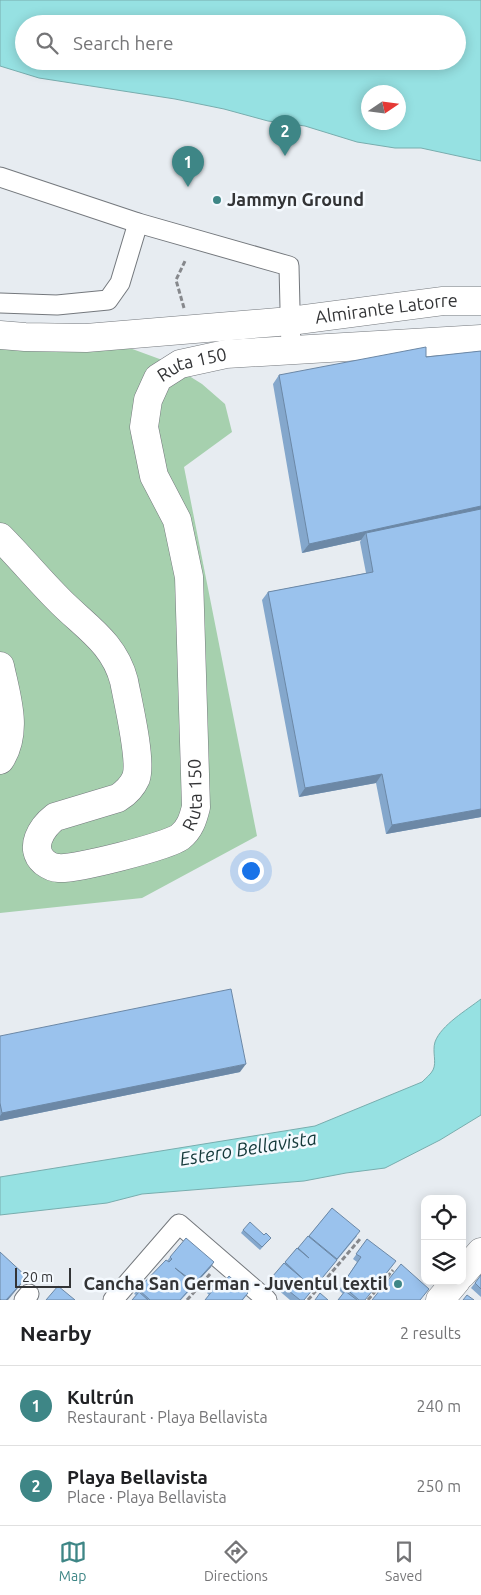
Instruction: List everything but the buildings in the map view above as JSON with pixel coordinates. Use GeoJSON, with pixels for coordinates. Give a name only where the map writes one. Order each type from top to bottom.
{"type":"FeatureCollection","features":[{"type":"Feature","properties":{"kind":"main road","name":"Almirante Latorre"},"geometry":{"type":"LineString","coordinates":[[290,321],[443,301],[481,301]]}},
{"type":"Feature","properties":{"kind":"main road","name":"Ruta 150"},"geometry":{"type":"LineString","coordinates":[[0,335],[86,338],[290,321]]}},
{"type":"Feature","properties":{"kind":"main road","name":"Almirante Latorre"},"geometry":{"type":"LineString","coordinates":[[291,350],[481,339]]}},
{"type":"Feature","properties":{"kind":"main road","name":"Ruta 150"},"geometry":{"type":"LineString","coordinates":[[0,537],[61,602],[113,653],[124,681],[138,761],[136,778],[126,793],[118,798],[55,817],[48,822],[42,829],[37,845],[38,853],[52,867],[75,867],[164,845],[179,838],[190,825],[196,807],[189,577],[177,520],[154,476],[144,427],[148,400],[158,378],[180,364],[226,354],[291,350]]}},
{"type":"Feature","properties":{"kind":"main road"},"geometry":{"type":"LineString","coordinates":[[0,666],[10,716],[10,727],[6,748],[0,760]]}},
{"type":"Feature","properties":{"kind":"main road"},"geometry":{"type":"LineString","coordinates":[[466,1269],[481,1252]]}},
{"type":"Feature","properties":{"kind":"main road"},"geometry":{"type":"LineString","coordinates":[[440,1300],[453,1285]]}},
{"type":"Feature","properties":{"kind":"street"},"geometry":{"type":"LineString","coordinates":[[0,177],[138,223],[289,266],[291,350]]}},
{"type":"Feature","properties":{"kind":"street"},"geometry":{"type":"LineString","coordinates":[[0,304],[56,305],[108,300],[120,283],[138,223]]}},
{"type":"Feature","properties":{"kind":"street"},"geometry":{"type":"LineString","coordinates":[[113,1300],[179,1224],[267,1300]]}},
{"type":"Feature","properties":{"kind":"path"},"geometry":{"type":"LineString","coordinates":[[184,308],[176,280],[186,260]]}},
{"type":"Feature","properties":{"kind":"path"},"geometry":{"type":"LineString","coordinates":[[308,1300],[360,1239]]}},
{"type":"Feature","properties":{"kind":"path"},"geometry":{"type":"LineString","coordinates":[[187,1300],[222,1261]]}},
{"type":"Feature","properties":{"kind":"path"},"geometry":{"type":"LineString","coordinates":[[368,1300],[394,1270]]}},
{"type":"Feature","properties":{"kind":"green space"},"geometry":{"type":"Polygon","coordinates":[[[0,332],[86,332],[165,361],[202,384],[225,404],[232,432],[184,467],[257,836],[142,898],[0,913],[0,332]]]}},
{"type":"Feature","properties":{"kind":"water"},"geometry":{"type":"Polygon","coordinates":[[[0,0],[481,0],[481,161],[421,148],[395,148],[357,142],[305,126],[268,121],[224,109],[175,99],[39,78],[0,66],[0,0]]]}},
{"type":"Feature","properties":{"kind":"water","name":"Estero Bellavista"},"geometry":{"type":"Polygon","coordinates":[[[481,999],[481,1115],[440,1140],[385,1168],[304,1181],[142,1194],[107,1203],[0,1215],[0,1177],[315,1126],[422,1082],[433,1070],[435,1060],[434,1046],[438,1036],[455,1018],[481,999]]]}},
{"type":"Feature","properties":{"kind":"place","name":"Playa Bellavista"},"geometry":{"type":"Point","coordinates":[285,156]}},
{"type":"Feature","properties":{"kind":"place","name":"Kultrún"},"geometry":{"type":"Point","coordinates":[188,187]}},
{"type":"Feature","properties":{"kind":"place","name":"Jammyn Ground"},"geometry":{"type":"Point","coordinates":[217,200]}},
{"type":"Feature","properties":{"kind":"place","name":"Cancha San German - Juventul textil"},"geometry":{"type":"Point","coordinates":[398,1284]}}]}
